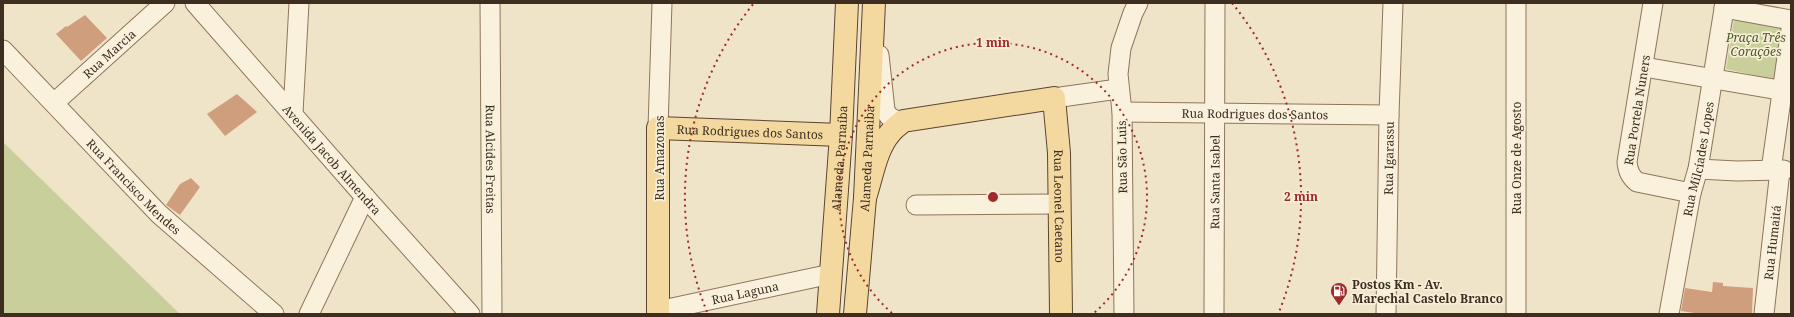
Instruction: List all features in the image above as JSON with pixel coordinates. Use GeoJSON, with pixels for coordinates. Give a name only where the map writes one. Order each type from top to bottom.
{"type":"FeatureCollection","features":[{"type":"Feature","properties":{"kind":"main road","name":"Alameda Parnaíba"},"geometry":{"type":"LineString","coordinates":[[828,314],[841,135],[847,3]]}},
{"type":"Feature","properties":{"kind":"main road","name":"Alameda Parnaiba"},"geometry":{"type":"LineString","coordinates":[[855,314],[865,198],[874,3]]}},
{"type":"Feature","properties":{"kind":"main road"},"geometry":{"type":"LineString","coordinates":[[865,198],[885,141],[891,132],[903,121],[1054,98]]}},
{"type":"Feature","properties":{"kind":"main road","name":"Rua Leonel Caetano"},"geometry":{"type":"LineString","coordinates":[[1054,98],[1057,127],[1060,204],[1061,314]]}},
{"type":"Feature","properties":{"kind":"main road","name":"Rua Rodrigues dos Santos"},"geometry":{"type":"LineString","coordinates":[[658,128],[841,135]]}},
{"type":"Feature","properties":{"kind":"main road","name":"Rua Amazonas"},"geometry":{"type":"LineString","coordinates":[[658,128],[658,312]]}},
{"type":"Feature","properties":{"kind":"street","name":"Rua Marcia"},"geometry":{"type":"LineString","coordinates":[[54,103],[165,3]]}},
{"type":"Feature","properties":{"kind":"street","name":"Avenida Jacob Almendra"},"geometry":{"type":"LineString","coordinates":[[195,3],[470,314]]}},
{"type":"Feature","properties":{"kind":"street"},"geometry":{"type":"LineString","coordinates":[[292,113],[299,3]]}},
{"type":"Feature","properties":{"kind":"street","name":"Rua Alcides Freitas"},"geometry":{"type":"LineString","coordinates":[[490,3],[492,314]]}},
{"type":"Feature","properties":{"kind":"street","name":"Rua Amazonas"},"geometry":{"type":"LineString","coordinates":[[658,128],[662,3]]}},
{"type":"Feature","properties":{"kind":"street","name":"Alameda Parnaiba"},"geometry":{"type":"LineString","coordinates":[[874,3],[885,110],[887,115],[892,119],[903,121]]}},
{"type":"Feature","properties":{"kind":"street","name":"Rua São Luis"},"geometry":{"type":"LineString","coordinates":[[1124,314],[1122,112],[1118,89],[1118,74],[1121,48],[1138,3]]}},
{"type":"Feature","properties":{"kind":"street","name":"Rua Santa Isabel"},"geometry":{"type":"LineString","coordinates":[[1214,3],[1214,314]]}},
{"type":"Feature","properties":{"kind":"street","name":"Rua Igarassu"},"geometry":{"type":"LineString","coordinates":[[1386,314],[1389,115],[1393,3]]}},
{"type":"Feature","properties":{"kind":"street","name":"Rua Onze de Agosto"},"geometry":{"type":"LineString","coordinates":[[1516,3],[1516,314]]}},
{"type":"Feature","properties":{"kind":"street","name":"Rua Portela Nuners"},"geometry":{"type":"LineString","coordinates":[[1653,3],[1644,67],[1627,162],[1628,170],[1631,177],[1636,182],[1691,193]]}},
{"type":"Feature","properties":{"kind":"street"},"geometry":{"type":"LineString","coordinates":[[1724,5],[1791,20]]}},
{"type":"Feature","properties":{"kind":"street","name":"Rua Milcíades Lopes"},"geometry":{"type":"LineString","coordinates":[[1669,314],[1691,193],[1698,169],[1724,5]]}},
{"type":"Feature","properties":{"kind":"street","name":"Rua Humaitá"},"geometry":{"type":"LineString","coordinates":[[1764,314],[1780,170],[1791,29]]}},
{"type":"Feature","properties":{"kind":"street","name":"Rua Francisco Mendes"},"geometry":{"type":"LineString","coordinates":[[3,50],[159,214],[274,314]]}},
{"type":"Feature","properties":{"kind":"street"},"geometry":{"type":"LineString","coordinates":[[269,87],[284,79],[296,56]]}},
{"type":"Feature","properties":{"kind":"street"},"geometry":{"type":"LineString","coordinates":[[1644,67],[1786,91]]}},
{"type":"Feature","properties":{"kind":"street"},"geometry":{"type":"LineString","coordinates":[[1054,98],[1118,89]]}},
{"type":"Feature","properties":{"kind":"street","name":"Rua Rodrigues dos Santos"},"geometry":{"type":"LineString","coordinates":[[1122,112],[1389,115]]}},
{"type":"Feature","properties":{"kind":"street"},"geometry":{"type":"LineString","coordinates":[[1698,169],[1780,170]]}},
{"type":"Feature","properties":{"kind":"street"},"geometry":{"type":"LineString","coordinates":[[309,314],[365,197]]}},
{"type":"Feature","properties":{"kind":"street"},"geometry":{"type":"LineString","coordinates":[[916,205],[1060,204]]}},
{"type":"Feature","properties":{"kind":"street","name":"Rua Laguna"},"geometry":{"type":"LineString","coordinates":[[658,312],[832,274]]}},
{"type":"Feature","properties":{"kind":"green space","name":"Praça Três Corações"},"geometry":{"type":"Polygon","coordinates":[[[1735,13],[1784,21],[1776,80],[1726,69],[1735,13]]]}},
{"type":"Feature","properties":{"kind":"green space"},"geometry":{"type":"Polygon","coordinates":[[[3,142],[180,314],[3,314],[3,142]]]}},
{"type":"Feature","properties":{"kind":"building"},"geometry":{"type":"Polygon","coordinates":[[[85,15],[107,38],[81,61],[56,34],[66,26],[67,27],[85,15]]]}},
{"type":"Feature","properties":{"kind":"building"},"geometry":{"type":"Polygon","coordinates":[[[237,94],[257,112],[225,136],[207,114],[237,94]]]}},
{"type":"Feature","properties":{"kind":"building"},"geometry":{"type":"Polygon","coordinates":[[[191,178],[200,187],[180,215],[166,205],[180,184],[191,178]]]}},
{"type":"Feature","properties":{"kind":"building"},"geometry":{"type":"Polygon","coordinates":[[[1713,282],[1723,283],[1723,286],[1753,288],[1752,314],[1701,314],[1681,311],[1685,288],[1712,292],[1713,282]]]}},
{"type":"Feature","properties":{"kind":"place","name":"Postos Km - Av. Marechal Castelo Branco"},"geometry":{"type":"Point","coordinates":[1339,306]}}]}
